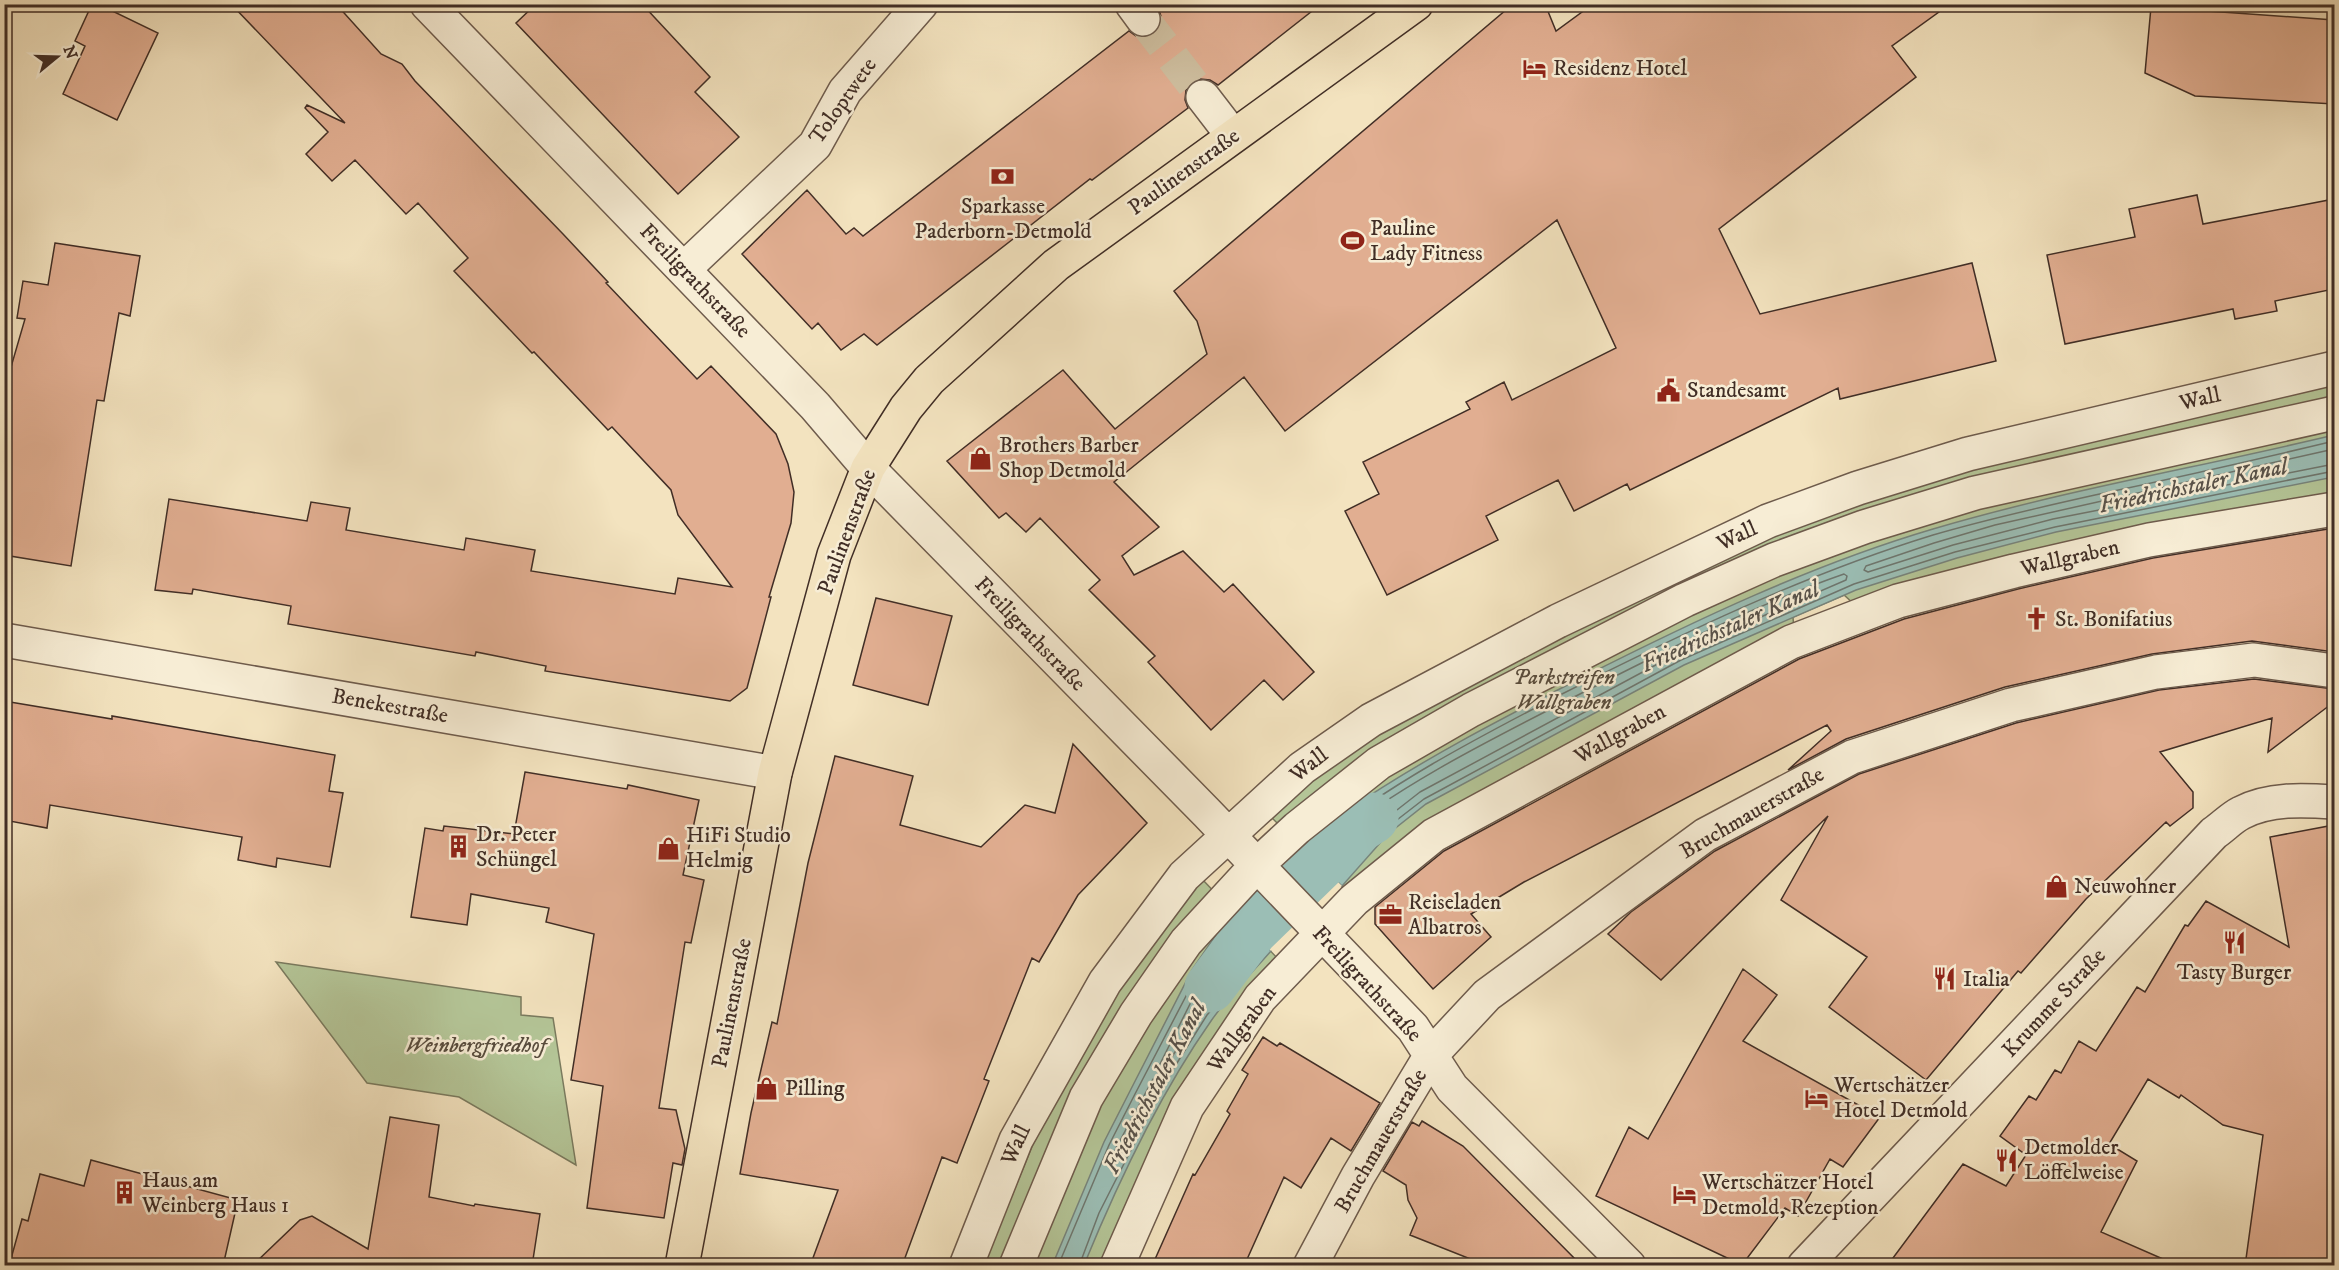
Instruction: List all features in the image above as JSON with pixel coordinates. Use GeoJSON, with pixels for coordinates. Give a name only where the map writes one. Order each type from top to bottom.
{"type":"FeatureCollection","features":[{"type":"Feature","properties":{"kind":"main road","name":"Paulinenstraße"},"geometry":{"type":"LineString","coordinates":[[682,1266],[775,773],[834,555],[868,468],[906,408],[929,381],[1056,265],[1416,4]]}},
{"type":"Feature","properties":{"kind":"street","name":"Freiligrathstraße"},"geometry":{"type":"LineString","coordinates":[[427,4],[815,406],[868,468],[1263,871],[1413,1028],[1452,1088],[1629,1266]]}},
{"type":"Feature","properties":{"kind":"street","name":"Toloptwete"},"geometry":{"type":"LineString","coordinates":[[684,269],[815,145],[845,91],[921,4]]}},
{"type":"Feature","properties":{"kind":"street"},"geometry":{"type":"LineString","coordinates":[[1203,97],[1233,136]]}},
{"type":"Feature","properties":{"kind":"street","name":"Wall"},"geometry":{"type":"LineString","coordinates":[[966,1266],[1016,1140],[1105,982],[1184,876],[1302,768],[1371,720],[1609,596],[1768,521],[1858,488],[1968,454],[2334,368]]}},
{"type":"Feature","properties":{"kind":"street","name":"Wall"},"geometry":{"type":"LineString","coordinates":[[1016,1266],[1086,1098],[1136,1014],[1186,942],[1263,871],[1297,828],[1379,763],[1471,710],[1685,600],[1774,560],[1864,527],[1975,493],[2334,413]]}},
{"type":"Feature","properties":{"kind":"street"},"geometry":{"type":"LineString","coordinates":[[1858,488],[1864,527]]}},
{"type":"Feature","properties":{"kind":"street","name":"Wallgraben"},"geometry":{"type":"LineString","coordinates":[[1117,1266],[1187,1107],[1260,998],[1314,926],[1354,900],[1434,835],[1791,642],[1898,601],[2149,540],[2334,509]]}},
{"type":"Feature","properties":{"kind":"street","name":"Benekestraße"},"geometry":{"type":"LineString","coordinates":[[4,640],[775,773]]}},
{"type":"Feature","properties":{"kind":"street","name":"Bruchmauerstraße"},"geometry":{"type":"LineString","coordinates":[[1310,1266],[1358,1176],[1431,1055],[1487,995],[1706,835],[1852,757],[2011,705],[2156,672],[2254,660],[2334,671]]}},
{"type":"Feature","properties":{"kind":"street","name":"Krumme Straße"},"geometry":{"type":"LineString","coordinates":[[1804,1266],[2214,833],[2240,813],[2260,806],[2279,802],[2334,802]]}},
{"type":"Feature","properties":{"kind":"green space","name":"Parkstreifen Wallgraben"},"geometry":{"type":"Polygon","coordinates":[[[2334,382],[2334,498],[1856,606],[1844,595],[1793,617],[1794,632],[1346,891],[1269,815],[1373,734],[1543,638],[1754,540],[1965,466],[2334,382]]]}},
{"type":"Feature","properties":{"kind":"green space"},"geometry":{"type":"Polygon","coordinates":[[[1202,879],[1280,961],[1103,1265],[983,1266],[1033,1144],[1113,995],[1202,879]]]}},
{"type":"Feature","properties":{"kind":"green space","name":"Weinbergfriedhof"},"geometry":{"type":"Polygon","coordinates":[[[276,962],[521,997],[521,1015],[553,1018],[576,1165],[459,1097],[367,1083],[276,962]]]}},
{"type":"Feature","properties":{"kind":"water"},"geometry":{"type":"Polygon","coordinates":[[[2334,435],[2334,477],[2056,532],[1957,558],[1856,590],[1684,665],[1426,804],[1388,834],[1342,886],[1301,847],[1339,816],[1373,793],[1491,725],[1667,636],[1842,559],[1933,529],[2033,502],[2334,435]]]}},
{"type":"Feature","properties":{"kind":"water"},"geometry":{"type":"Polygon","coordinates":[[[1233,910],[1271,951],[1218,1012],[1174,1079],[1125,1171],[1084,1265],[1052,1266],[1104,1142],[1192,970],[1233,910]]]}},
{"type":"Feature","properties":{"kind":"pier"},"geometry":{"type":"Polygon","coordinates":[[[1301,847],[1342,886],[1339,888],[1299,849],[1301,847]]]}},
{"type":"Feature","properties":{"kind":"pier"},"geometry":{"type":"Polygon","coordinates":[[[1235,908],[1273,949],[1271,951],[1233,910],[1235,908]]]}},
{"type":"Feature","properties":{"kind":"building"},"geometry":{"type":"Polygon","coordinates":[[[92,4],[98,4],[158,33],[117,120],[63,94],[85,46],[75,41],[92,4]]]}},
{"type":"Feature","properties":{"kind":"building"},"geometry":{"type":"Polygon","coordinates":[[[231,4],[336,4],[381,54],[402,64],[415,81],[563,234],[697,379],[711,366],[776,434],[788,464],[794,492],[791,523],[769,597],[771,597],[747,688],[730,701],[545,671],[546,666],[476,652],[475,656],[288,624],[291,606],[193,589],[192,594],[155,590],[169,499],[307,521],[311,502],[350,508],[346,530],[464,550],[466,538],[535,550],[531,571],[675,594],[678,578],[732,587],[678,515],[671,490],[612,427],[608,430],[454,271],[468,258],[418,203],[406,214],[355,160],[332,181],[306,154],[328,132],[305,108],[307,105],[345,123],[231,4]]]}},
{"type":"Feature","properties":{"kind":"building"},"geometry":{"type":"Polygon","coordinates":[[[536,4],[642,4],[710,77],[695,92],[739,137],[678,194],[516,23],[536,4]]]}},
{"type":"Feature","properties":{"kind":"building","name":"Sparkasse Paderborn-Detmold"},"geometry":{"type":"Polygon","coordinates":[[[1162,4],[1321,4],[1218,85],[1210,80],[1200,79],[1192,82],[1186,90],[1185,100],[1188,108],[1092,180],[1090,179],[877,345],[864,334],[841,350],[818,323],[812,329],[742,254],[807,190],[846,234],[854,228],[863,236],[1129,31],[1144,38],[1155,34],[1160,26],[1161,16],[1158,8],[1162,4]]]}},
{"type":"Feature","properties":{"kind":"building"},"geometry":{"type":"Polygon","coordinates":[[[1513,4],[1545,4],[1556,31],[1593,4],[1950,4],[1892,46],[1916,77],[1719,229],[1760,314],[1972,263],[1996,361],[1840,399],[1838,388],[1630,490],[1627,484],[1574,511],[1558,480],[1486,516],[1498,540],[1387,595],[1345,511],[1379,494],[1363,462],[1470,409],[1466,402],[1504,382],[1512,400],[1616,348],[1557,220],[1285,431],[1244,377],[1114,482],[1159,527],[1122,556],[1134,575],[1183,551],[1224,592],[1233,584],[1314,672],[1283,700],[1264,680],[1211,730],[1148,662],[1155,656],[1089,590],[1100,580],[1040,518],[1026,532],[1006,513],[999,518],[947,461],[1063,370],[1115,429],[1207,354],[1197,321],[1174,291],[1513,4]]]}},
{"type":"Feature","properties":{"kind":"building"},"geometry":{"type":"Polygon","coordinates":[[[2151,7],[2334,20],[2334,104],[2195,96],[2145,73],[2151,7]]]}},
{"type":"Feature","properties":{"kind":"building"},"geometry":{"type":"Polygon","coordinates":[[[2197,195],[2203,224],[2334,199],[2334,289],[2275,301],[2277,311],[2235,319],[2233,309],[2065,344],[2047,255],[2135,237],[2129,209],[2197,195]]]}},
{"type":"Feature","properties":{"kind":"building"},"geometry":{"type":"Polygon","coordinates":[[[55,243],[140,256],[130,316],[119,313],[104,401],[97,400],[71,566],[4,555],[4,391],[25,319],[17,318],[23,281],[48,285],[55,243]]]}},
{"type":"Feature","properties":{"kind":"building"},"geometry":{"type":"Polygon","coordinates":[[[2334,528],[2334,652],[2252,641],[2152,654],[2005,687],[1846,739],[1788,770],[1831,731],[1827,725],[1524,882],[1471,914],[1491,937],[1433,989],[1375,924],[1375,907],[1444,851],[1799,659],[1904,619],[2018,589],[2153,558],[2334,528]]]}},
{"type":"Feature","properties":{"kind":"building"},"geometry":{"type":"Polygon","coordinates":[[[876,598],[952,616],[928,705],[853,685],[876,598]]]}},
{"type":"Feature","properties":{"kind":"building"},"geometry":{"type":"Polygon","coordinates":[[[2254,679],[2334,689],[2334,702],[2268,752],[2272,718],[2160,752],[2193,792],[2193,808],[2170,826],[2166,822],[2086,899],[2021,973],[2018,971],[1926,1080],[1829,1007],[1867,957],[1781,900],[1828,816],[1661,980],[1608,934],[1631,912],[1715,851],[1859,774],[2016,723],[2159,690],[2254,679]]]}},
{"type":"Feature","properties":{"kind":"building"},"geometry":{"type":"Polygon","coordinates":[[[4,701],[112,719],[112,716],[335,755],[329,791],[343,793],[330,867],[277,858],[276,867],[238,860],[242,837],[50,805],[47,828],[4,820],[4,701]]]}},
{"type":"Feature","properties":{"kind":"building"},"geometry":{"type":"Polygon","coordinates":[[[1073,744],[1147,823],[1078,895],[1039,962],[1032,958],[984,1079],[989,1081],[957,1163],[942,1157],[902,1266],[810,1266],[838,1190],[740,1174],[751,1113],[772,1022],[777,1024],[808,863],[835,756],[913,776],[900,825],[981,847],[1025,805],[1055,813],[1073,744]]]}},
{"type":"Feature","properties":{"kind":"building"},"geometry":{"type":"Polygon","coordinates":[[[525,772],[627,789],[628,785],[699,800],[683,875],[704,880],[691,943],[685,942],[659,1108],[676,1110],[685,1149],[682,1165],[673,1163],[664,1218],[587,1208],[603,1086],[571,1080],[594,934],[546,922],[549,908],[471,894],[467,925],[411,917],[425,828],[443,831],[444,826],[514,834],[525,772]]]}},
{"type":"Feature","properties":{"kind":"building"},"geometry":{"type":"Polygon","coordinates":[[[2334,825],[2334,1266],[2285,1266],[2246,1259],[2263,1135],[2223,1125],[2181,1095],[2179,1098],[2148,1079],[2109,1144],[2137,1161],[2101,1232],[2179,1266],[1887,1266],[1963,1164],[2006,1186],[2026,1155],[2000,1136],[2029,1096],[2036,1100],[2055,1070],[2061,1073],[2079,1041],[2096,1051],[2137,987],[2145,992],[2185,925],[2188,926],[2206,901],[2289,947],[2270,837],[2334,825]]]}},
{"type":"Feature","properties":{"kind":"building"},"geometry":{"type":"Polygon","coordinates":[[[1743,969],[1777,995],[1743,1041],[1880,1117],[1843,1167],[1830,1159],[1798,1216],[1785,1208],[1742,1265],[1596,1196],[1629,1127],[1648,1139],[1743,969]]]}},
{"type":"Feature","properties":{"kind":"building"},"geometry":{"type":"Polygon","coordinates":[[[1263,1037],[1277,1046],[1280,1043],[1380,1103],[1351,1151],[1331,1138],[1301,1188],[1284,1177],[1244,1266],[1152,1266],[1193,1174],[1195,1175],[1230,1114],[1227,1111],[1248,1074],[1242,1070],[1263,1037]]]}},
{"type":"Feature","properties":{"kind":"building"},"geometry":{"type":"Polygon","coordinates":[[[390,1117],[439,1125],[429,1197],[474,1206],[475,1204],[540,1214],[532,1266],[252,1266],[300,1220],[312,1216],[368,1249],[390,1117]]]}},
{"type":"Feature","properties":{"kind":"building"},"geometry":{"type":"Polygon","coordinates":[[[1422,1121],[1463,1146],[1582,1266],[1488,1266],[1410,1235],[1417,1218],[1408,1200],[1406,1185],[1383,1171],[1412,1122],[1419,1126],[1422,1121]]]}},
{"type":"Feature","properties":{"kind":"building"},"geometry":{"type":"Polygon","coordinates":[[[91,1160],[238,1200],[223,1266],[9,1266],[22,1219],[28,1221],[40,1174],[84,1186],[91,1160]]]}},
{"type":"Feature","properties":{"kind":"waterway","name":"Friedrichstaler Kanal"},"geometry":{"type":"LineString","coordinates":[[1210,987],[1252,931],[1359,827],[1373,818]]}},
{"type":"Feature","properties":{"kind":"tunnel"},"geometry":{"type":"LineString","coordinates":[[1143,19],[1203,97]]}},
{"type":"Feature","properties":{"kind":"place","name":"Residenz Hotel"},"geometry":{"type":"Point","coordinates":[1535,68]}},
{"type":"Feature","properties":{"kind":"place","name":"Sparkasse Paderborn-Detmold"},"geometry":{"type":"Point","coordinates":[1003,177]}},
{"type":"Feature","properties":{"kind":"place","name":"Pauline Lady Fitness"},"geometry":{"type":"Point","coordinates":[1352,241]}},
{"type":"Feature","properties":{"kind":"place","name":"Standesamt"},"geometry":{"type":"Point","coordinates":[1669,390]}},
{"type":"Feature","properties":{"kind":"place","name":"Brothers Barber Shop Detmold"},"geometry":{"type":"Point","coordinates":[981,458]}},
{"type":"Feature","properties":{"kind":"place","name":"St. Bonifatius"},"geometry":{"type":"Point","coordinates":[2037,619]}},
{"type":"Feature","properties":{"kind":"place","name":"Dr. Peter Schüngel"},"geometry":{"type":"Point","coordinates":[458,847]}},
{"type":"Feature","properties":{"kind":"place","name":"HiFi Studio Helmig"},"geometry":{"type":"Point","coordinates":[668,848]}},
{"type":"Feature","properties":{"kind":"place","name":"Neuwohner"},"geometry":{"type":"Point","coordinates":[2056,886]}},
{"type":"Feature","properties":{"kind":"place","name":"Reiseladen Albatros"},"geometry":{"type":"Point","coordinates":[1390,915]}},
{"type":"Feature","properties":{"kind":"place","name":"Tasty Burger"},"geometry":{"type":"Point","coordinates":[2234,943]}},
{"type":"Feature","properties":{"kind":"place","name":"Italia"},"geometry":{"type":"Point","coordinates":[1945,979]}},
{"type":"Feature","properties":{"kind":"place","name":"Pilling"},"geometry":{"type":"Point","coordinates":[767,1088]}},
{"type":"Feature","properties":{"kind":"place","name":"Wertschätzer Hotel Detmold"},"geometry":{"type":"Point","coordinates":[1816,1098]}},
{"type":"Feature","properties":{"kind":"place","name":"Detmolder Löffelweise"},"geometry":{"type":"Point","coordinates":[2006,1160]}},
{"type":"Feature","properties":{"kind":"place","name":"Haus am Weinberg Haus 1"},"geometry":{"type":"Point","coordinates":[124,1193]}},
{"type":"Feature","properties":{"kind":"place","name":"Wertschätzer Hotel Detmold, Rezeption"},"geometry":{"type":"Point","coordinates":[1684,1195]}}]}
